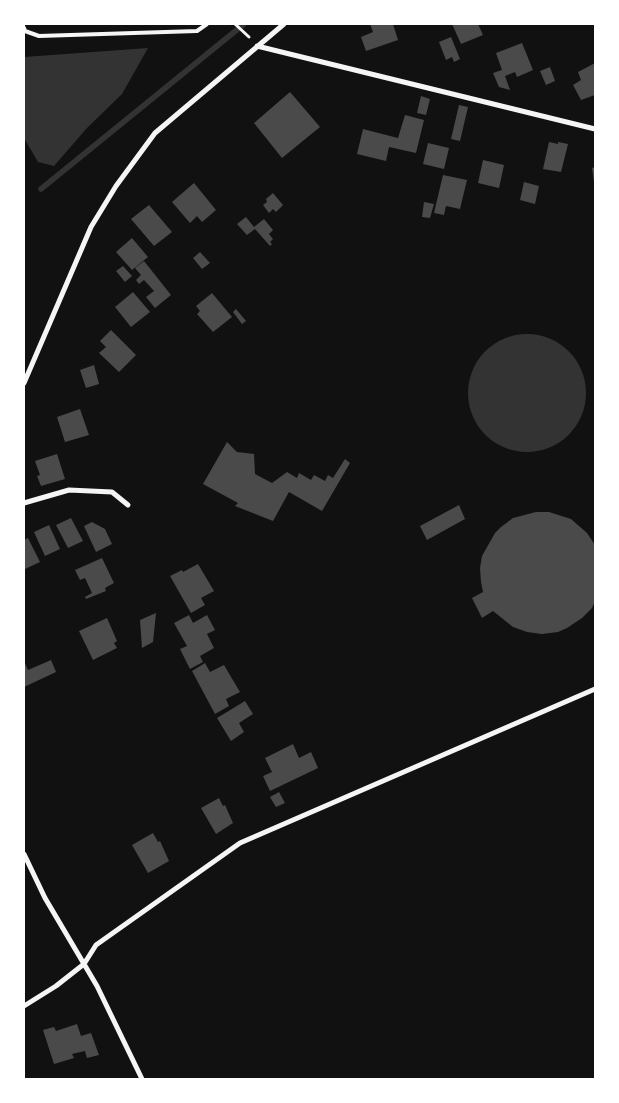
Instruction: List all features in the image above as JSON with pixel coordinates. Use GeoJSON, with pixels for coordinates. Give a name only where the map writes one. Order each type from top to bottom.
{"type":"FeatureCollection","features":[{"type":"Feature","properties":{"kind":"street"},"geometry":{"type":"LineString","coordinates":[[24,382],[91,227],[116,186],[155,133],[284,24]]}},
{"type":"Feature","properties":{"kind":"street"},"geometry":{"type":"LineString","coordinates":[[257,46],[595,129]]}},
{"type":"Feature","properties":{"kind":"street"},"geometry":{"type":"LineString","coordinates":[[24,502],[69,490],[112,492],[128,505]]}},
{"type":"Feature","properties":{"kind":"street"},"geometry":{"type":"LineString","coordinates":[[24,1006],[56,986],[84,964],[96,945],[240,843],[595,689]]}},
{"type":"Feature","properties":{"kind":"street"},"geometry":{"type":"LineString","coordinates":[[24,854],[45,898],[84,964],[142,1079]]}},
{"type":"Feature","properties":{"kind":"lane"},"geometry":{"type":"LineString","coordinates":[[24,28],[25,31],[40,36],[197,31],[207,24]]}},
{"type":"Feature","properties":{"kind":"path"},"geometry":{"type":"LineString","coordinates":[[235,24],[257,46]]}},
{"type":"Feature","properties":{"kind":"shaded area"},"geometry":{"type":"Polygon","coordinates":[[[148,48],[122,94],[87,128],[54,166],[38,162],[24,138],[24,57],[148,48]]]}},
{"type":"Feature","properties":{"kind":"shaded area"},"geometry":{"type":"Polygon","coordinates":[[[527,334],[539,335],[550,339],[569,351],[581,370],[585,381],[585,405],[581,416],[569,435],[550,447],[539,451],[527,452],[515,451],[504,447],[485,435],[473,416],[469,405],[468,393],[469,381],[473,370],[485,351],[504,339],[515,335],[527,334]]]}},
{"type":"Feature","properties":{"kind":"building"},"geometry":{"type":"Polygon","coordinates":[[[370,24],[393,24],[398,40],[366,51],[361,37],[373,32],[370,24]]]}},
{"type":"Feature","properties":{"kind":"building"},"geometry":{"type":"Polygon","coordinates":[[[452,24],[478,24],[483,35],[461,44],[452,24]]]}},
{"type":"Feature","properties":{"kind":"building"},"geometry":{"type":"Polygon","coordinates":[[[451,37],[460,59],[454,62],[452,57],[446,60],[439,42],[451,37]]]}},
{"type":"Feature","properties":{"kind":"building"},"geometry":{"type":"Polygon","coordinates":[[[522,43],[533,70],[517,77],[515,72],[505,76],[510,90],[499,87],[493,73],[502,70],[496,53],[522,43]]]}},
{"type":"Feature","properties":{"kind":"building"},"geometry":{"type":"Polygon","coordinates":[[[595,63],[595,95],[581,100],[573,85],[581,80],[578,72],[595,63]]]}},
{"type":"Feature","properties":{"kind":"building"},"geometry":{"type":"Polygon","coordinates":[[[550,67],[555,81],[546,85],[540,71],[550,67]]]}},
{"type":"Feature","properties":{"kind":"building"},"geometry":{"type":"Polygon","coordinates":[[[290,92],[320,127],[282,158],[254,123],[290,92]]]}},
{"type":"Feature","properties":{"kind":"building"},"geometry":{"type":"Polygon","coordinates":[[[421,96],[430,99],[426,115],[417,113],[421,96]]]}},
{"type":"Feature","properties":{"kind":"building"},"geometry":{"type":"Polygon","coordinates":[[[459,105],[468,107],[460,141],[451,139],[459,105]]]}},
{"type":"Feature","properties":{"kind":"building"},"geometry":{"type":"Polygon","coordinates":[[[405,115],[424,120],[416,153],[389,147],[386,161],[357,154],[363,129],[398,138],[405,115]]]}},
{"type":"Feature","properties":{"kind":"building"},"geometry":{"type":"Polygon","coordinates":[[[549,142],[568,144],[561,172],[543,169],[549,142]]]}},
{"type":"Feature","properties":{"kind":"building"},"geometry":{"type":"Polygon","coordinates":[[[428,143],[449,148],[444,169],[423,164],[428,143]]]}},
{"type":"Feature","properties":{"kind":"building"},"geometry":{"type":"Polygon","coordinates":[[[483,160],[504,165],[499,188],[478,183],[483,160]]]}},
{"type":"Feature","properties":{"kind":"building"},"geometry":{"type":"Polygon","coordinates":[[[595,167],[595,182],[594,182],[592,168],[595,167]]]}},
{"type":"Feature","properties":{"kind":"building"},"geometry":{"type":"Polygon","coordinates":[[[443,175],[467,180],[460,209],[446,206],[444,215],[434,213],[443,175]]]}},
{"type":"Feature","properties":{"kind":"building"},"geometry":{"type":"Polygon","coordinates":[[[524,182],[539,186],[535,204],[520,200],[524,182]]]}},
{"type":"Feature","properties":{"kind":"building"},"geometry":{"type":"Polygon","coordinates":[[[194,183],[216,210],[202,222],[197,216],[190,223],[172,202],[194,183]]]}},
{"type":"Feature","properties":{"kind":"building"},"geometry":{"type":"Polygon","coordinates":[[[273,193],[283,205],[276,212],[273,209],[269,213],[263,205],[267,202],[266,199],[273,193]]]}},
{"type":"Feature","properties":{"kind":"building"},"geometry":{"type":"Polygon","coordinates":[[[424,202],[434,204],[430,218],[422,217],[424,202]]]}},
{"type":"Feature","properties":{"kind":"building"},"geometry":{"type":"Polygon","coordinates":[[[149,205],[172,232],[154,246],[131,219],[149,205]]]}},
{"type":"Feature","properties":{"kind":"building"},"geometry":{"type":"Polygon","coordinates":[[[246,217],[254,227],[264,219],[273,230],[269,234],[273,239],[270,242],[272,244],[270,246],[255,229],[247,235],[237,224],[246,217]]]}},
{"type":"Feature","properties":{"kind":"building"},"geometry":{"type":"Polygon","coordinates":[[[132,238],[148,257],[132,270],[116,252],[132,238]]]}},
{"type":"Feature","properties":{"kind":"building"},"geometry":{"type":"Polygon","coordinates":[[[200,252],[210,263],[202,269],[193,258],[200,252]]]}},
{"type":"Feature","properties":{"kind":"building"},"geometry":{"type":"Polygon","coordinates":[[[144,261],[171,295],[155,308],[146,297],[154,291],[144,280],[139,284],[136,280],[141,275],[135,268],[144,261]]]}},
{"type":"Feature","properties":{"kind":"building"},"geometry":{"type":"Polygon","coordinates":[[[123,266],[132,276],[125,282],[116,271],[123,266]]]}},
{"type":"Feature","properties":{"kind":"building"},"geometry":{"type":"Polygon","coordinates":[[[133,292],[150,312],[131,327],[115,307],[133,292]]]}},
{"type":"Feature","properties":{"kind":"building"},"geometry":{"type":"Polygon","coordinates":[[[212,293],[232,317],[213,332],[197,314],[200,311],[196,306],[212,293]]]}},
{"type":"Feature","properties":{"kind":"building"},"geometry":{"type":"Polygon","coordinates":[[[236,309],[246,321],[242,324],[233,312],[236,309]]]}},
{"type":"Feature","properties":{"kind":"building"},"geometry":{"type":"Polygon","coordinates":[[[111,330],[136,355],[119,372],[99,353],[106,347],[100,341],[111,330]]]}},
{"type":"Feature","properties":{"kind":"building"},"geometry":{"type":"Polygon","coordinates":[[[94,365],[99,384],[86,388],[80,370],[94,365]]]}},
{"type":"Feature","properties":{"kind":"building"},"geometry":{"type":"Polygon","coordinates":[[[80,409],[89,435],[65,442],[57,417],[80,409]]]}},
{"type":"Feature","properties":{"kind":"building"},"geometry":{"type":"Polygon","coordinates":[[[227,442],[237,452],[254,454],[255,474],[272,483],[287,472],[297,478],[299,473],[311,480],[314,475],[325,481],[328,475],[333,478],[345,459],[350,463],[322,511],[289,492],[273,521],[235,506],[238,503],[203,484],[227,442]]]}},
{"type":"Feature","properties":{"kind":"building"},"geometry":{"type":"Polygon","coordinates":[[[57,454],[65,479],[41,486],[37,476],[40,475],[35,461],[57,454]]]}},
{"type":"Feature","properties":{"kind":"building"},"geometry":{"type":"Polygon","coordinates":[[[459,505],[465,519],[427,540],[420,526],[459,505]]]}},
{"type":"Feature","properties":{"kind":"building"},"geometry":{"type":"Polygon","coordinates":[[[536,512],[549,512],[571,519],[587,533],[595,545],[595,601],[592,608],[582,618],[567,628],[558,632],[542,634],[527,632],[513,627],[493,611],[482,618],[472,598],[483,592],[480,568],[482,556],[495,533],[513,518],[536,512]]]}},
{"type":"Feature","properties":{"kind":"building"},"geometry":{"type":"Polygon","coordinates":[[[71,518],[83,541],[68,548],[56,525],[71,518]]]}},
{"type":"Feature","properties":{"kind":"building"},"geometry":{"type":"Polygon","coordinates":[[[92,522],[105,529],[112,544],[96,552],[84,526],[92,522]]]}},
{"type":"Feature","properties":{"kind":"building"},"geometry":{"type":"Polygon","coordinates":[[[49,525],[60,549],[45,556],[34,532],[49,525]]]}},
{"type":"Feature","properties":{"kind":"building"},"geometry":{"type":"Polygon","coordinates":[[[28,538],[40,562],[25,569],[24,540],[28,538]]]}},
{"type":"Feature","properties":{"kind":"building"},"geometry":{"type":"Polygon","coordinates":[[[102,558],[114,583],[105,588],[106,591],[86,599],[85,597],[92,593],[85,578],[80,580],[75,570],[102,558]]]}},
{"type":"Feature","properties":{"kind":"building"},"geometry":{"type":"Polygon","coordinates":[[[198,564],[214,591],[201,598],[205,605],[191,613],[170,576],[198,564]]]}},
{"type":"Feature","properties":{"kind":"building"},"geometry":{"type":"Polygon","coordinates":[[[156,613],[153,642],[142,648],[140,620],[156,613]]]}},
{"type":"Feature","properties":{"kind":"building"},"geometry":{"type":"Polygon","coordinates":[[[189,615],[193,623],[207,615],[215,630],[207,634],[214,648],[200,656],[203,662],[190,669],[180,649],[187,646],[174,623],[189,615]]]}},
{"type":"Feature","properties":{"kind":"building"},"geometry":{"type":"Polygon","coordinates":[[[107,618],[117,641],[114,643],[117,648],[93,660],[79,631],[107,618]]]}},
{"type":"Feature","properties":{"kind":"building"},"geometry":{"type":"Polygon","coordinates":[[[51,660],[56,672],[24,687],[24,661],[28,670],[51,660]]]}},
{"type":"Feature","properties":{"kind":"building"},"geometry":{"type":"Polygon","coordinates":[[[205,663],[210,672],[224,665],[240,692],[226,699],[229,706],[215,714],[192,671],[205,663]]]}},
{"type":"Feature","properties":{"kind":"building"},"geometry":{"type":"Polygon","coordinates":[[[245,701],[253,714],[239,723],[244,732],[231,741],[217,718],[245,701]]]}},
{"type":"Feature","properties":{"kind":"building"},"geometry":{"type":"Polygon","coordinates":[[[293,744],[299,758],[311,752],[318,768],[270,791],[263,776],[272,772],[265,758],[293,744]]]}},
{"type":"Feature","properties":{"kind":"building"},"geometry":{"type":"Polygon","coordinates":[[[279,792],[285,803],[276,807],[270,797],[279,792]]]}},
{"type":"Feature","properties":{"kind":"building"},"geometry":{"type":"Polygon","coordinates":[[[219,798],[223,806],[225,805],[233,823],[216,834],[201,808],[219,798]]]}},
{"type":"Feature","properties":{"kind":"building"},"geometry":{"type":"Polygon","coordinates":[[[153,833],[158,842],[160,841],[169,861],[148,873],[132,845],[153,833]]]}},
{"type":"Feature","properties":{"kind":"building"},"geometry":{"type":"Polygon","coordinates":[[[77,1024],[81,1036],[91,1033],[99,1055],[87,1058],[85,1051],[72,1054],[74,1058],[54,1064],[43,1030],[54,1027],[56,1031],[77,1024]]]}},
{"type":"Feature","properties":{"kind":"waterway"},"geometry":{"type":"LineString","coordinates":[[41,189],[244,24]]}}]}
